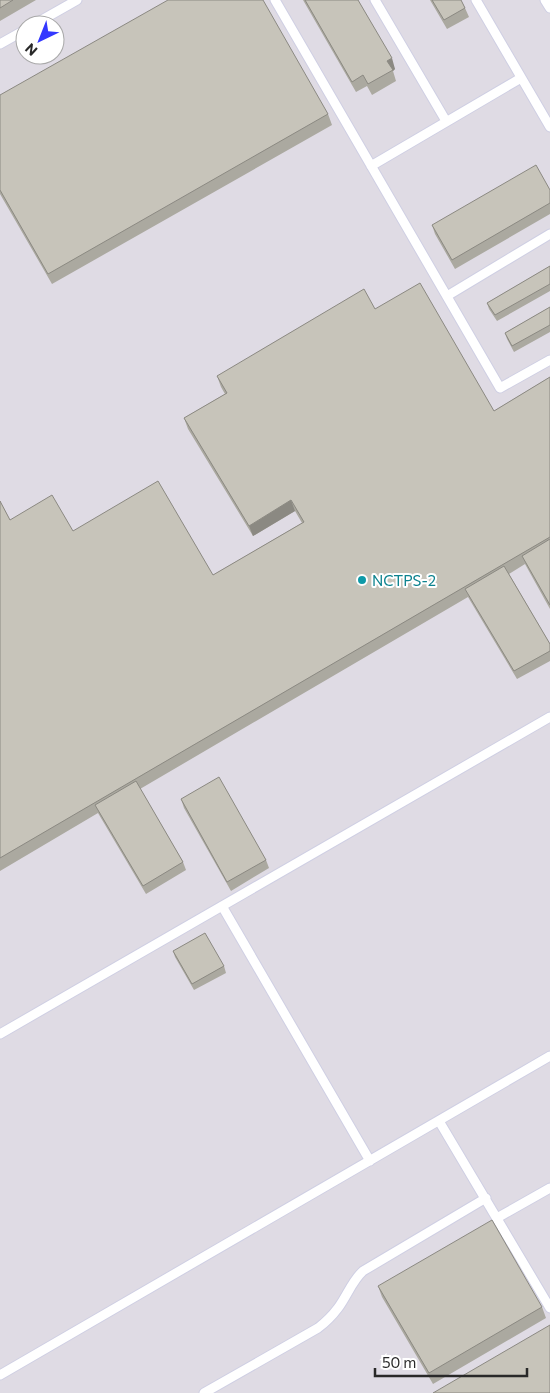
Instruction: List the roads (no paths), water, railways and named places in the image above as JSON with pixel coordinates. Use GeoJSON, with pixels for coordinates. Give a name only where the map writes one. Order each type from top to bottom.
{"type":"FeatureCollection","features":[{"type":"Feature","properties":{"kind":"lane"},"geometry":{"type":"LineString","coordinates":[[51,15],[77,0]]}},
{"type":"Feature","properties":{"kind":"lane"},"geometry":{"type":"LineString","coordinates":[[275,0],[500,388],[550,360]]}},
{"type":"Feature","properties":{"kind":"lane"},"geometry":{"type":"LineString","coordinates":[[376,0],[446,121]]}},
{"type":"Feature","properties":{"kind":"lane"},"geometry":{"type":"LineString","coordinates":[[476,0],[550,127]]}},
{"type":"Feature","properties":{"kind":"lane"},"geometry":{"type":"LineString","coordinates":[[545,0],[550,8]]}},
{"type":"Feature","properties":{"kind":"lane"},"geometry":{"type":"LineString","coordinates":[[0,44],[15,36]]}},
{"type":"Feature","properties":{"kind":"lane"},"geometry":{"type":"LineString","coordinates":[[371,166],[521,78]]}},
{"type":"Feature","properties":{"kind":"lane"},"geometry":{"type":"LineString","coordinates":[[447,296],[550,234]]}},
{"type":"Feature","properties":{"kind":"lane"},"geometry":{"type":"LineString","coordinates":[[0,1034],[550,718]]}},
{"type":"Feature","properties":{"kind":"lane"},"geometry":{"type":"LineString","coordinates":[[222,906],[370,1161]]}},
{"type":"Feature","properties":{"kind":"lane"},"geometry":{"type":"LineString","coordinates":[[0,1375],[550,1056]]}},
{"type":"Feature","properties":{"kind":"lane"},"geometry":{"type":"LineString","coordinates":[[439,1121],[550,1308]]}},
{"type":"Feature","properties":{"kind":"lane"},"geometry":{"type":"LineString","coordinates":[[497,1218],[550,1188]]}},
{"type":"Feature","properties":{"kind":"lane"},"geometry":{"type":"LineString","coordinates":[[204,1393],[318,1328],[339,1307],[357,1277],[363,1271],[486,1198]]}},
{"type":"Feature","properties":{"kind":"place","name":"NCTPS-2"},"geometry":{"type":"Point","coordinates":[362,580]}}]}
